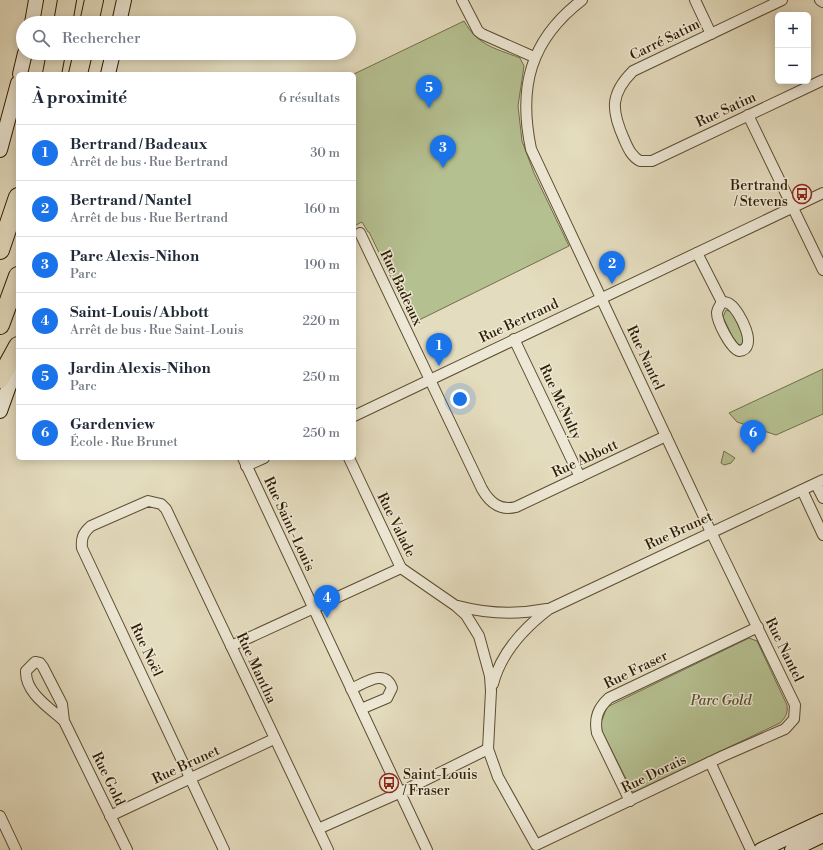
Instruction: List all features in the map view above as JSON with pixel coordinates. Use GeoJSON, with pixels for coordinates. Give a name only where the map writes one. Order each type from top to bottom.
{"type":"FeatureCollection","features":[{"type":"Feature","properties":{"kind":"highway"},"geometry":{"type":"LineString","coordinates":[[64,16],[67,0]]}},
{"type":"Feature","properties":{"kind":"highway"},"geometry":{"type":"LineString","coordinates":[[91,16],[94,0]]}},
{"type":"Feature","properties":{"kind":"highway"},"geometry":{"type":"LineString","coordinates":[[52,72],[55,60]]}},
{"type":"Feature","properties":{"kind":"highway"},"geometry":{"type":"LineString","coordinates":[[78,72],[81,60]]}},
{"type":"Feature","properties":{"kind":"highway"},"geometry":{"type":"LineString","coordinates":[[0,250],[16,203]]}},
{"type":"Feature","properties":{"kind":"highway"},"geometry":{"type":"LineString","coordinates":[[0,325],[16,281]]}},
{"type":"Feature","properties":{"kind":"highway"},"geometry":{"type":"LineString","coordinates":[[0,379],[16,350]]}},
{"type":"Feature","properties":{"kind":"main road"},"geometry":{"type":"LineString","coordinates":[[33,16],[36,0]]}},
{"type":"Feature","properties":{"kind":"main road"},"geometry":{"type":"LineString","coordinates":[[121,16],[124,0]]}},
{"type":"Feature","properties":{"kind":"main road"},"geometry":{"type":"LineString","coordinates":[[20,72],[23,60]]}},
{"type":"Feature","properties":{"kind":"main road"},"geometry":{"type":"LineString","coordinates":[[108,72],[111,60]]}},
{"type":"Feature","properties":{"kind":"main road"},"geometry":{"type":"LineString","coordinates":[[1,143],[16,90]]}},
{"type":"Feature","properties":{"kind":"main road"},"geometry":{"type":"LineString","coordinates":[[0,411],[16,367]]}},
{"type":"Feature","properties":{"kind":"main road"},"geometry":{"type":"LineString","coordinates":[[761,850],[823,821]]}},
{"type":"Feature","properties":{"kind":"main road"},"geometry":{"type":"LineString","coordinates":[[792,850],[823,835]]}},
{"type":"Feature","properties":{"kind":"street"},"geometry":{"type":"LineString","coordinates":[[462,0],[482,34],[534,57]]}},
{"type":"Feature","properties":{"kind":"street","name":"Rue Nantel"},"geometry":{"type":"LineString","coordinates":[[582,0],[556,23],[534,57],[526,99],[527,126],[531,149],[711,532],[795,706],[794,719],[785,729]]}},
{"type":"Feature","properties":{"kind":"street"},"geometry":{"type":"LineString","coordinates":[[694,0],[711,34]]}},
{"type":"Feature","properties":{"kind":"street","name":"Carré Satim"},"geometry":{"type":"LineString","coordinates":[[640,161],[630,152],[617,124],[614,107],[618,91],[624,80],[633,71],[782,0]]}},
{"type":"Feature","properties":{"kind":"street","name":"Rue Satim"},"geometry":{"type":"LineString","coordinates":[[640,161],[652,161],[823,80]]}},
{"type":"Feature","properties":{"kind":"street"},"geometry":{"type":"LineString","coordinates":[[748,115],[823,270]]}},
{"type":"Feature","properties":{"kind":"street","name":"Rue Bertrand"},"geometry":{"type":"LineString","coordinates":[[356,415],[823,192]]}},
{"type":"Feature","properties":{"kind":"street","name":"Rue Badeaux"},"geometry":{"type":"LineString","coordinates":[[360,233],[486,496],[500,507],[516,507]]}},
{"type":"Feature","properties":{"kind":"street"},"geometry":{"type":"LineString","coordinates":[[697,253],[722,302]]}},
{"type":"Feature","properties":{"kind":"street","name":"Rue McNulty"},"geometry":{"type":"LineString","coordinates":[[514,339],[580,477]]}},
{"type":"Feature","properties":{"kind":"street","name":"Rue Abbott"},"geometry":{"type":"LineString","coordinates":[[516,507],[666,436]]}},
{"type":"Feature","properties":{"kind":"street"},"geometry":{"type":"LineString","coordinates":[[244,462],[254,460]]}},
{"type":"Feature","properties":{"kind":"street","name":"Rue Valade"},"geometry":{"type":"LineString","coordinates":[[350,460],[401,568],[456,606],[466,615],[479,636],[488,666],[491,691],[488,749],[498,777],[536,845]]}},
{"type":"Feature","properties":{"kind":"street","name":"Rue Saint-Louis"},"geometry":{"type":"LineString","coordinates":[[244,462],[427,850]]}},
{"type":"Feature","properties":{"kind":"street"},"geometry":{"type":"LineString","coordinates":[[820,482],[823,498]]}},
{"type":"Feature","properties":{"kind":"street","name":"Rue Brunet"},"geometry":{"type":"LineString","coordinates":[[491,691],[501,662],[510,648],[535,620],[549,609],[820,482]]}},
{"type":"Feature","properties":{"kind":"street"},"geometry":{"type":"LineString","coordinates":[[802,490],[823,535]]}},
{"type":"Feature","properties":{"kind":"street","name":"Rue Noël"},"geometry":{"type":"LineString","coordinates":[[155,502],[148,501],[91,526],[86,531],[82,539],[82,548],[224,850]]}},
{"type":"Feature","properties":{"kind":"street","name":"Rue Mantha"},"geometry":{"type":"LineString","coordinates":[[155,502],[166,509],[328,850]]}},
{"type":"Feature","properties":{"kind":"street"},"geometry":{"type":"LineString","coordinates":[[231,646],[313,607],[401,568]]}},
{"type":"Feature","properties":{"kind":"street","name":"Rue Brunet"},"geometry":{"type":"LineString","coordinates":[[456,606],[499,613],[527,613],[549,609]]}},
{"type":"Feature","properties":{"kind":"street","name":"Rue Fraser"},"geometry":{"type":"LineString","coordinates":[[630,801],[597,733],[595,723],[602,704],[609,698],[758,628]]}},
{"type":"Feature","properties":{"kind":"street","name":"Rue Gold"},"geometry":{"type":"LineString","coordinates":[[64,721],[36,696],[28,682],[26,671],[35,662],[40,663],[62,704],[64,721],[127,850]]}},
{"type":"Feature","properties":{"kind":"street"},"geometry":{"type":"LineString","coordinates":[[351,689],[378,677],[383,677],[390,682],[392,688],[387,698],[361,709]]}},
{"type":"Feature","properties":{"kind":"street","name":"Rue Dorais"},"geometry":{"type":"LineString","coordinates":[[536,845],[710,762],[785,729]]}},
{"type":"Feature","properties":{"kind":"street","name":"Rue Brunet"},"geometry":{"type":"LineString","coordinates":[[110,816],[274,739]]}},
{"type":"Feature","properties":{"kind":"street"},"geometry":{"type":"LineString","coordinates":[[318,829],[399,793],[488,749]]}},
{"type":"Feature","properties":{"kind":"street"},"geometry":{"type":"LineString","coordinates":[[710,762],[751,850]]}},
{"type":"Feature","properties":{"kind":"street"},"geometry":{"type":"LineString","coordinates":[[0,816],[16,850]]}},
{"type":"Feature","properties":{"kind":"green space"},"geometry":{"type":"Polygon","coordinates":[[[464,21],[469,29],[481,41],[520,58],[524,66],[518,106],[522,141],[534,173],[569,246],[413,323],[369,232],[362,222],[356,225],[356,73],[464,21]]]}},
{"type":"Feature","properties":{"kind":"green space"},"geometry":{"type":"Polygon","coordinates":[[[726,310],[732,312],[745,340],[742,345],[736,344],[723,317],[726,310]]]}},
{"type":"Feature","properties":{"kind":"green space"},"geometry":{"type":"Polygon","coordinates":[[[823,369],[823,414],[776,435],[737,422],[729,413],[823,369]]]}},
{"type":"Feature","properties":{"kind":"green space"},"geometry":{"type":"Polygon","coordinates":[[[724,451],[735,458],[731,463],[724,465],[721,463],[724,451]]]}},
{"type":"Feature","properties":{"kind":"green space","name":"Parc Gold"},"geometry":{"type":"Polygon","coordinates":[[[749,638],[757,641],[787,705],[787,713],[784,719],[780,723],[634,792],[632,791],[602,731],[601,723],[607,707],[749,638]]]}},
{"type":"Feature","properties":{"kind":"place","name":"Jardin Alexis-Nihon"},"geometry":{"type":"Point","coordinates":[429,108]}},
{"type":"Feature","properties":{"kind":"place","name":"Parc Alexis-Nihon"},"geometry":{"type":"Point","coordinates":[443,168]}},
{"type":"Feature","properties":{"kind":"place","name":"Bertrand / Stevens"},"geometry":{"type":"Point","coordinates":[802,194]}},
{"type":"Feature","properties":{"kind":"place","name":"Bertrand / Nantel"},"geometry":{"type":"Point","coordinates":[612,284]}},
{"type":"Feature","properties":{"kind":"place","name":"Bertrand / Badeaux"},"geometry":{"type":"Point","coordinates":[439,366]}},
{"type":"Feature","properties":{"kind":"place","name":"Gardenview"},"geometry":{"type":"Point","coordinates":[753,453]}},
{"type":"Feature","properties":{"kind":"place","name":"Saint-Louis / Abbott"},"geometry":{"type":"Point","coordinates":[327,618]}},
{"type":"Feature","properties":{"kind":"place","name":"Saint-Louis / Fraser"},"geometry":{"type":"Point","coordinates":[389,783]}}]}
